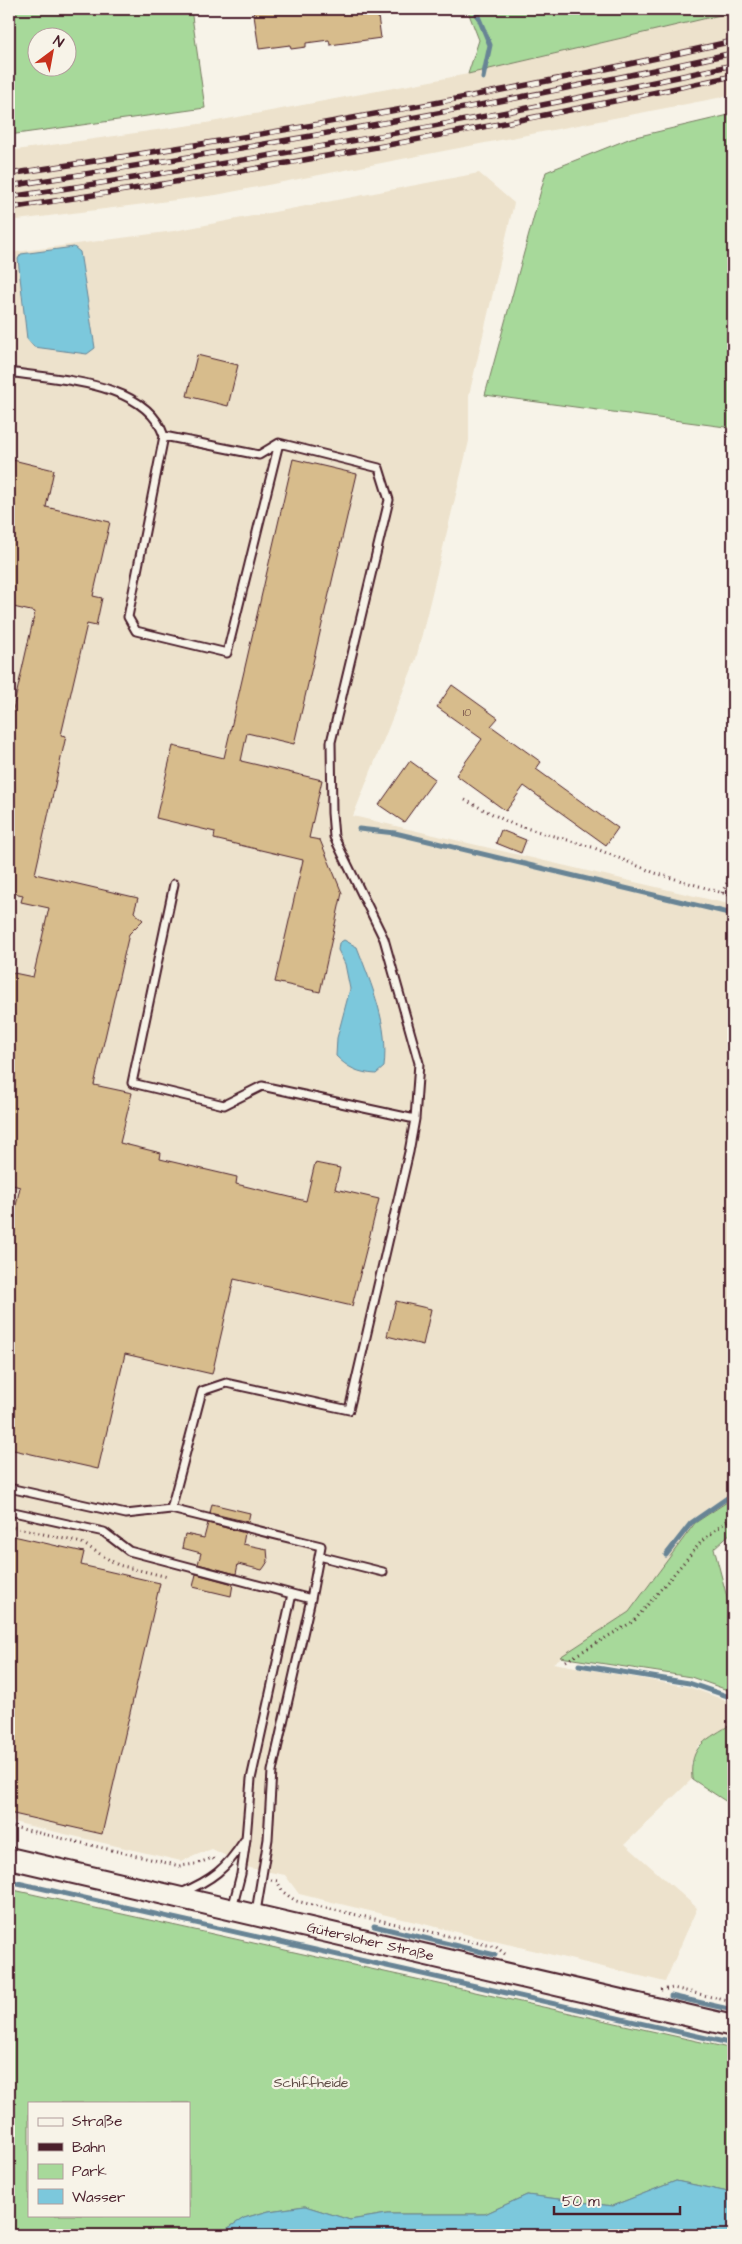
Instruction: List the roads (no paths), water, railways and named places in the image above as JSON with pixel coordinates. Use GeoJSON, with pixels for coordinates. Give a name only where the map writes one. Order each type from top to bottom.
{"type":"FeatureCollection","features":[{"type":"Feature","properties":{"kind":"main road","name":"Gütersloher Straße"},"geometry":{"type":"LineString","coordinates":[[9,1858],[733,2026]]}},
{"type":"Feature","properties":{"kind":"lane"},"geometry":{"type":"LineString","coordinates":[[9,372],[106,387],[142,405],[160,422],[164,436],[128,617],[136,631],[227,652],[278,443]]}},
{"type":"Feature","properties":{"kind":"lane"},"geometry":{"type":"LineString","coordinates":[[164,436],[259,455],[278,443],[379,468],[389,500],[331,742],[332,813],[334,837],[384,939],[419,1063],[415,1119],[349,1410],[226,1382],[202,1391],[171,1509]]}},
{"type":"Feature","properties":{"kind":"lane"},"geometry":{"type":"LineString","coordinates":[[174,884],[132,1083],[224,1104],[262,1086],[415,1119]]}},
{"type":"Feature","properties":{"kind":"lane"},"geometry":{"type":"LineString","coordinates":[[9,1488],[126,1514],[171,1509],[321,1546],[311,1599],[272,1771],[268,1839],[256,1915]]}},
{"type":"Feature","properties":{"kind":"lane"},"geometry":{"type":"LineString","coordinates":[[9,1511],[104,1532],[129,1551],[311,1599]]}},
{"type":"Feature","properties":{"kind":"lane"},"geometry":{"type":"LineString","coordinates":[[319,1556],[382,1572]]}},
{"type":"Feature","properties":{"kind":"lane"},"geometry":{"type":"LineString","coordinates":[[232,1909],[241,1874],[251,1779],[292,1594]]}},
{"type":"Feature","properties":{"kind":"lane"},"geometry":{"type":"LineString","coordinates":[[176,1896],[200,1885],[226,1867],[246,1839]]}},
{"type":"Feature","properties":{"kind":"water"},"geometry":{"type":"Polygon","coordinates":[[[74,247],[80,252],[95,348],[87,354],[34,347],[27,339],[18,259],[21,254],[74,247]]]}},
{"type":"Feature","properties":{"kind":"water"},"geometry":{"type":"Polygon","coordinates":[[[344,940],[357,947],[382,1021],[385,1051],[384,1067],[376,1074],[354,1069],[336,1056],[337,1038],[350,989],[345,964],[338,950],[339,943],[344,940]]]}},
{"type":"Feature","properties":{"kind":"water"},"geometry":{"type":"Polygon","coordinates":[[[676,2181],[733,2193],[733,2235],[217,2235],[244,2218],[269,2211],[305,2206],[350,2220],[387,2214],[485,2214],[527,2195],[612,2206],[676,2181]]]}},
{"type":"Feature","properties":{"kind":"waterway"},"geometry":{"type":"LineString","coordinates":[[475,9],[490,45],[483,78]]}},
{"type":"Feature","properties":{"kind":"waterway"},"geometry":{"type":"LineString","coordinates":[[359,829],[395,833],[733,914]]}},
{"type":"Feature","properties":{"kind":"waterway"},"geometry":{"type":"LineString","coordinates":[[666,1555],[691,1523],[733,1494]]}},
{"type":"Feature","properties":{"kind":"waterway"},"geometry":{"type":"LineString","coordinates":[[579,1665],[689,1683],[733,1698]]}},
{"type":"Feature","properties":{"kind":"waterway"},"geometry":{"type":"LineString","coordinates":[[9,1881],[733,2044]]}},
{"type":"Feature","properties":{"kind":"waterway"},"geometry":{"type":"LineString","coordinates":[[374,1926],[495,1955]]}},
{"type":"Feature","properties":{"kind":"waterway"},"geometry":{"type":"LineString","coordinates":[[671,1996],[733,2010]]}},
{"type":"Feature","properties":{"kind":"railway"},"geometry":{"type":"LineString","coordinates":[[9,174],[191,146],[372,115],[553,80],[733,41]]}},
{"type":"Feature","properties":{"kind":"railway"},"geometry":{"type":"LineString","coordinates":[[9,186],[191,157],[372,125],[553,91],[733,53]]}},
{"type":"Feature","properties":{"kind":"railway"},"geometry":{"type":"LineString","coordinates":[[9,197],[191,169],[463,121],[733,65]]}},
{"type":"Feature","properties":{"kind":"railway"},"geometry":{"type":"LineString","coordinates":[[9,208],[191,180],[372,148],[553,114],[733,76]]}},
{"type":"Feature","properties":{"kind":"park label","name":"Schiffheide"},"geometry":{"type":"Point","coordinates":[311,2083]}}]}
